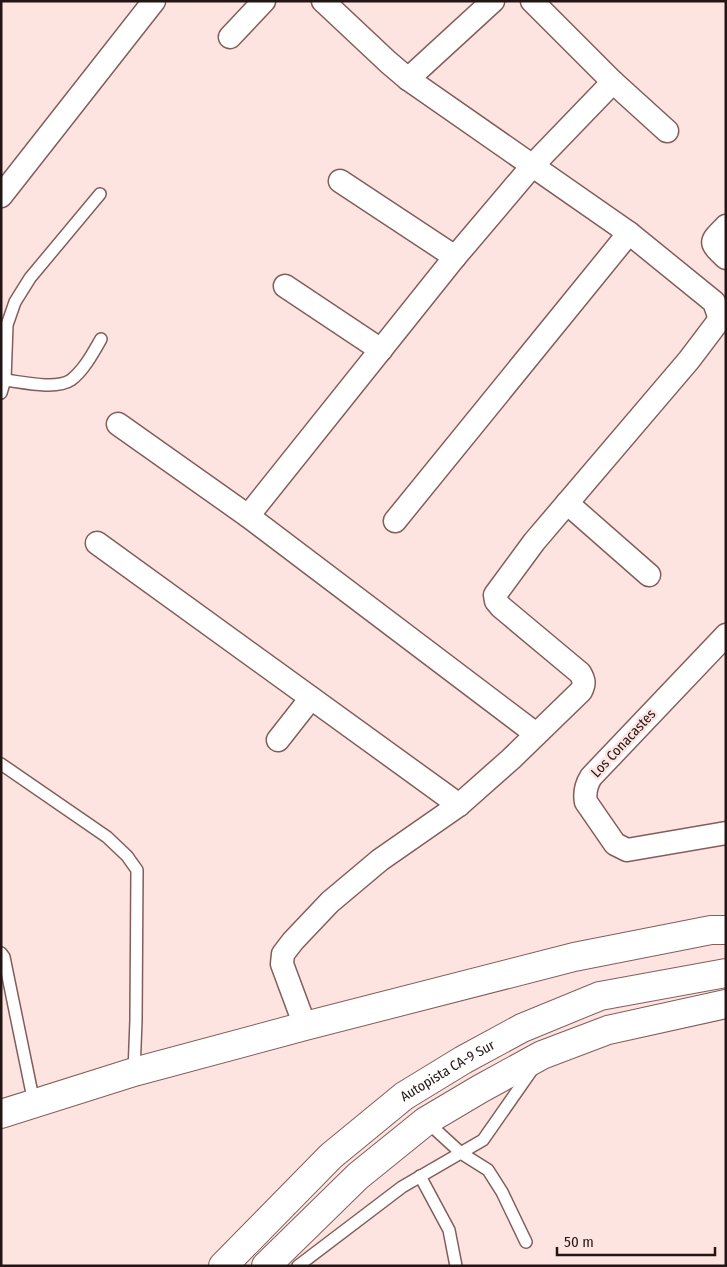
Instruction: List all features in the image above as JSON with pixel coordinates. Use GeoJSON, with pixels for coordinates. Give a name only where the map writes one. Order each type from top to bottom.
{"type":"FeatureCollection","features":[{"type":"Feature","properties":{"kind":"main road"},"geometry":{"type":"LineString","coordinates":[[1,1114],[134,1072],[574,957],[711,930],[726,930]]}},
{"type":"Feature","properties":{"kind":"main road","name":"Autopista CA-9 Sur"},"geometry":{"type":"LineString","coordinates":[[223,1266],[331,1156],[404,1096],[463,1060],[522,1028],[600,996],[726,972]]}},
{"type":"Feature","properties":{"kind":"main road"},"geometry":{"type":"LineString","coordinates":[[266,1266],[358,1176],[426,1121],[542,1056],[608,1030],[726,1004]]}},
{"type":"Feature","properties":{"kind":"street"},"geometry":{"type":"LineString","coordinates":[[1,196],[154,1]]}},
{"type":"Feature","properties":{"kind":"street"},"geometry":{"type":"LineString","coordinates":[[230,37],[264,1]]}},
{"type":"Feature","properties":{"kind":"street"},"geometry":{"type":"LineString","coordinates":[[305,1026],[282,964],[283,954],[293,941],[330,902],[380,860],[459,804],[511,759],[581,691],[584,679],[580,673],[501,607],[496,601],[496,595],[534,542],[689,360],[717,323],[720,316],[714,302],[629,233],[408,79],[323,1]]}},
{"type":"Feature","properties":{"kind":"street"},"geometry":{"type":"LineString","coordinates":[[408,79],[493,1]]}},
{"type":"Feature","properties":{"kind":"street"},"geometry":{"type":"LineString","coordinates":[[532,1],[613,82],[667,131]]}},
{"type":"Feature","properties":{"kind":"street"},"geometry":{"type":"LineString","coordinates":[[248,516],[455,257],[533,165],[613,82]]}},
{"type":"Feature","properties":{"kind":"street"},"geometry":{"type":"LineString","coordinates":[[340,180],[455,257]]}},
{"type":"Feature","properties":{"kind":"street"},"geometry":{"type":"LineString","coordinates":[[726,226],[712,242],[713,246],[726,258]]}},
{"type":"Feature","properties":{"kind":"street"},"geometry":{"type":"LineString","coordinates":[[396,521],[629,233]]}},
{"type":"Feature","properties":{"kind":"street"},"geometry":{"type":"LineString","coordinates":[[285,286],[381,350]]}},
{"type":"Feature","properties":{"kind":"street"},"geometry":{"type":"LineString","coordinates":[[118,424],[248,516],[536,734]]}},
{"type":"Feature","properties":{"kind":"street"},"geometry":{"type":"LineString","coordinates":[[566,503],[649,575]]}},
{"type":"Feature","properties":{"kind":"street"},"geometry":{"type":"LineString","coordinates":[[97,543],[459,804]]}},
{"type":"Feature","properties":{"kind":"street","name":"Los Conacastes"},"geometry":{"type":"LineString","coordinates":[[726,635],[591,777],[586,785],[585,794],[586,802],[615,844],[621,849],[627,850],[726,833]]}},
{"type":"Feature","properties":{"kind":"street"},"geometry":{"type":"LineString","coordinates":[[278,740],[311,698]]}},
{"type":"Feature","properties":{"kind":"lane"},"geometry":{"type":"LineString","coordinates":[[1,393],[6,380],[7,325],[15,302],[30,278],[100,194]]}},
{"type":"Feature","properties":{"kind":"lane"},"geometry":{"type":"LineString","coordinates":[[6,380],[54,385],[70,380],[88,360],[101,339]]}},
{"type":"Feature","properties":{"kind":"lane"},"geometry":{"type":"LineString","coordinates":[[1,764],[106,837],[127,856],[137,870],[134,1072]]}},
{"type":"Feature","properties":{"kind":"lane"},"geometry":{"type":"LineString","coordinates":[[1,953],[4,957],[34,1103]]}},
{"type":"Feature","properties":{"kind":"lane"},"geometry":{"type":"LineString","coordinates":[[298,1266],[402,1187],[483,1140],[542,1056]]}},
{"type":"Feature","properties":{"kind":"lane"},"geometry":{"type":"LineString","coordinates":[[426,1121],[462,1153],[488,1170],[502,1192],[526,1242]]}},
{"type":"Feature","properties":{"kind":"lane"},"geometry":{"type":"LineString","coordinates":[[420,1176],[449,1230],[456,1266]]}}]}
